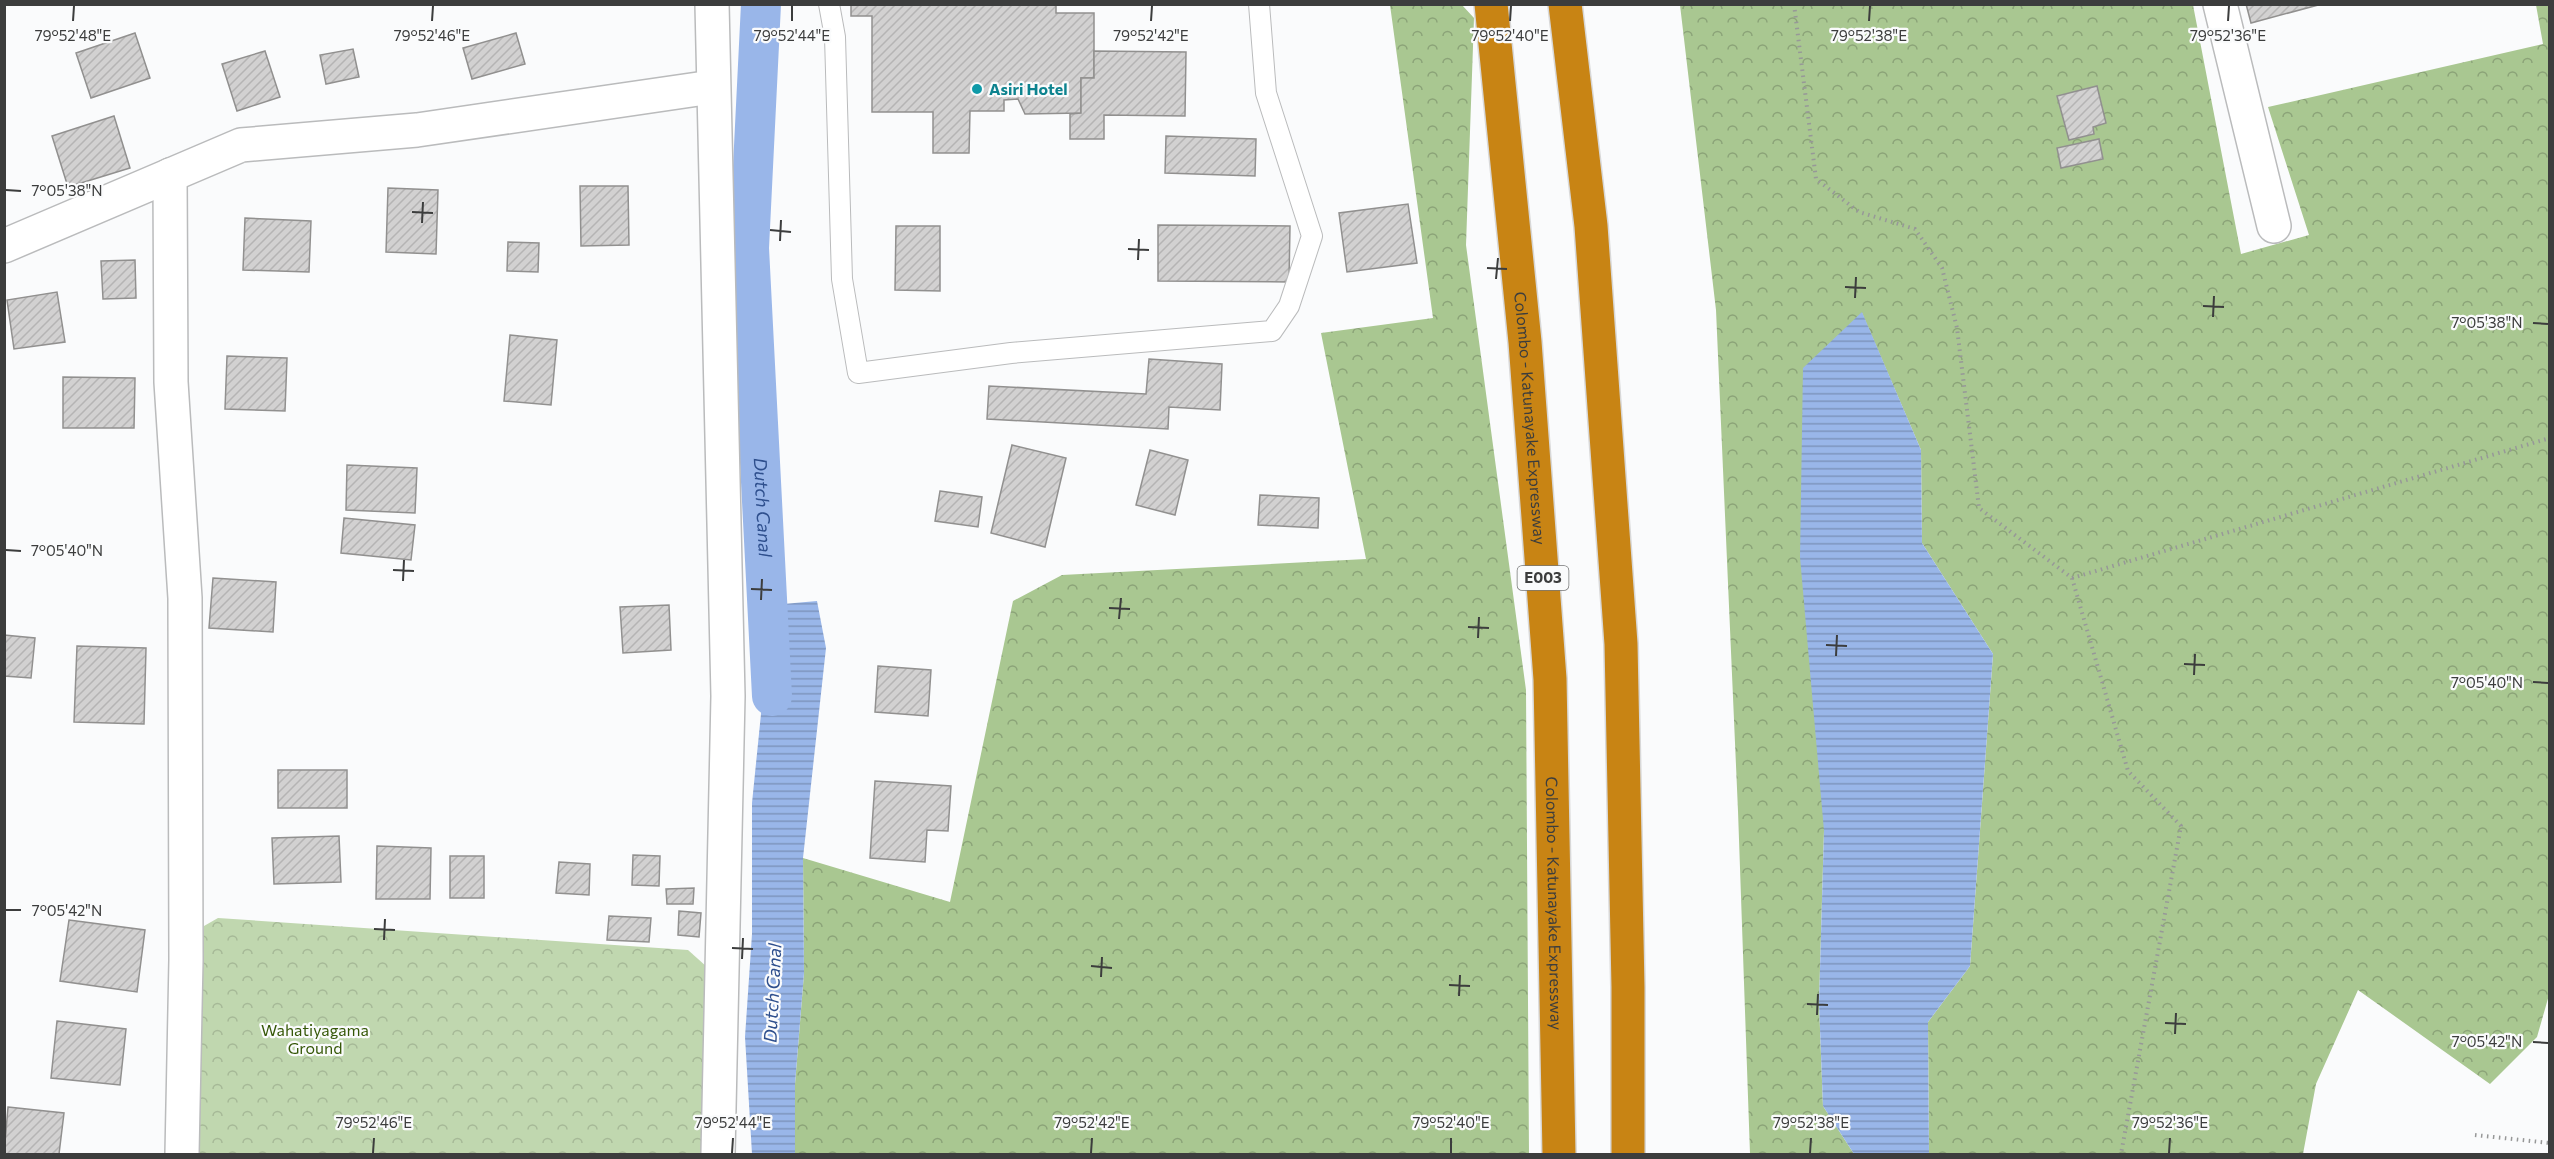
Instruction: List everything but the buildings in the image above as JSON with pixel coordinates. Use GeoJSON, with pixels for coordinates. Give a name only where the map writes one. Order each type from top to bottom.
{"type":"FeatureCollection","features":[{"type":"Feature","properties":{"kind":"highway","name":"Colombo - Katunayake Expressway"},"geometry":{"type":"LineString","coordinates":[[1491,4],[1525,342],[1550,679],[1559,1155]]}},
{"type":"Feature","properties":{"kind":"highway"},"geometry":{"type":"LineString","coordinates":[[1565,4],[1592,238],[1621,644],[1628,975],[1628,1155]]}},
{"type":"Feature","properties":{"kind":"street"},"geometry":{"type":"LineString","coordinates":[[712,4],[712,87],[728,696],[718,1155]]}},
{"type":"Feature","properties":{"kind":"street"},"geometry":{"type":"LineString","coordinates":[[2220,4],[2274,226]]}},
{"type":"Feature","properties":{"kind":"street"},"geometry":{"type":"LineString","coordinates":[[4,246],[241,145],[417,130],[712,87]]}},
{"type":"Feature","properties":{"kind":"street"},"geometry":{"type":"LineString","coordinates":[[170,175],[171,382],[185,598],[186,960],[182,1155]]}},
{"type":"Feature","properties":{"kind":"lane"},"geometry":{"type":"LineString","coordinates":[[830,4],[835,37],[842,279],[858,373],[1011,353],[1272,331],[1289,306],[1312,236],[1266,93],[1259,4]]}},
{"type":"Feature","properties":{"kind":"path"},"geometry":{"type":"LineString","coordinates":[[1794,4],[1816,178],[1859,213],[1915,229],[1942,268],[1957,328],[1979,508],[2072,578],[2128,771],[2181,825],[2121,1155]]}},
{"type":"Feature","properties":{"kind":"path"},"geometry":{"type":"LineString","coordinates":[[2072,578],[2550,438]]}},
{"type":"Feature","properties":{"kind":"path"},"geometry":{"type":"LineString","coordinates":[[2475,1136],[2550,1143]]}},
{"type":"Feature","properties":{"kind":"green space"},"geometry":{"type":"Polygon","coordinates":[[[1390,5],[1462,5],[1474,18],[1466,245],[1526,690],[1529,1154],[795,1154],[795,1084],[804,973],[803,858],[950,902],[1013,601],[1062,575],[1366,559],[1321,333],[1433,318],[1390,5]]]}},
{"type":"Feature","properties":{"kind":"green space"},"geometry":{"type":"Polygon","coordinates":[[[1680,5],[2193,5],[2241,254],[2309,235],[2268,107],[2543,44],[2536,5],[2549,5],[2549,995],[2537,1037],[2490,1084],[2358,990],[2316,1084],[2303,1154],[1929,1154],[1928,1022],[1970,966],[1993,654],[1922,543],[1921,450],[1862,313],[1824,831],[1819,1003],[1823,1106],[1854,1154],[1750,1154],[1738,811],[1716,310],[1680,5]]]}},
{"type":"Feature","properties":{"kind":"green space","name":"Wahatiyagama Ground"},"geometry":{"type":"Polygon","coordinates":[[[218,918],[688,950],[707,967],[701,1154],[199,1154],[201,949],[204,926],[218,918]]]}},
{"type":"Feature","properties":{"kind":"water"},"geometry":{"type":"Polygon","coordinates":[[[1862,312],[1921,450],[1922,543],[1993,654],[1970,966],[1928,1022],[1929,1154],[1854,1154],[1823,1106],[1819,1003],[1824,831],[1800,557],[1803,368],[1862,312]]]}},
{"type":"Feature","properties":{"kind":"water"},"geometry":{"type":"Polygon","coordinates":[[[817,601],[826,648],[803,858],[804,973],[795,1084],[795,1154],[752,1154],[745,1037],[752,934],[752,803],[772,605],[817,601]]]}},
{"type":"Feature","properties":{"kind":"waterway","name":"Dutch Canal"},"geometry":{"type":"LineString","coordinates":[[761,4],[749,248],[772,696]]}},
{"type":"Feature","properties":{"kind":"place","name":"Asiri Hotel"},"geometry":{"type":"Point","coordinates":[977,89]}}]}
